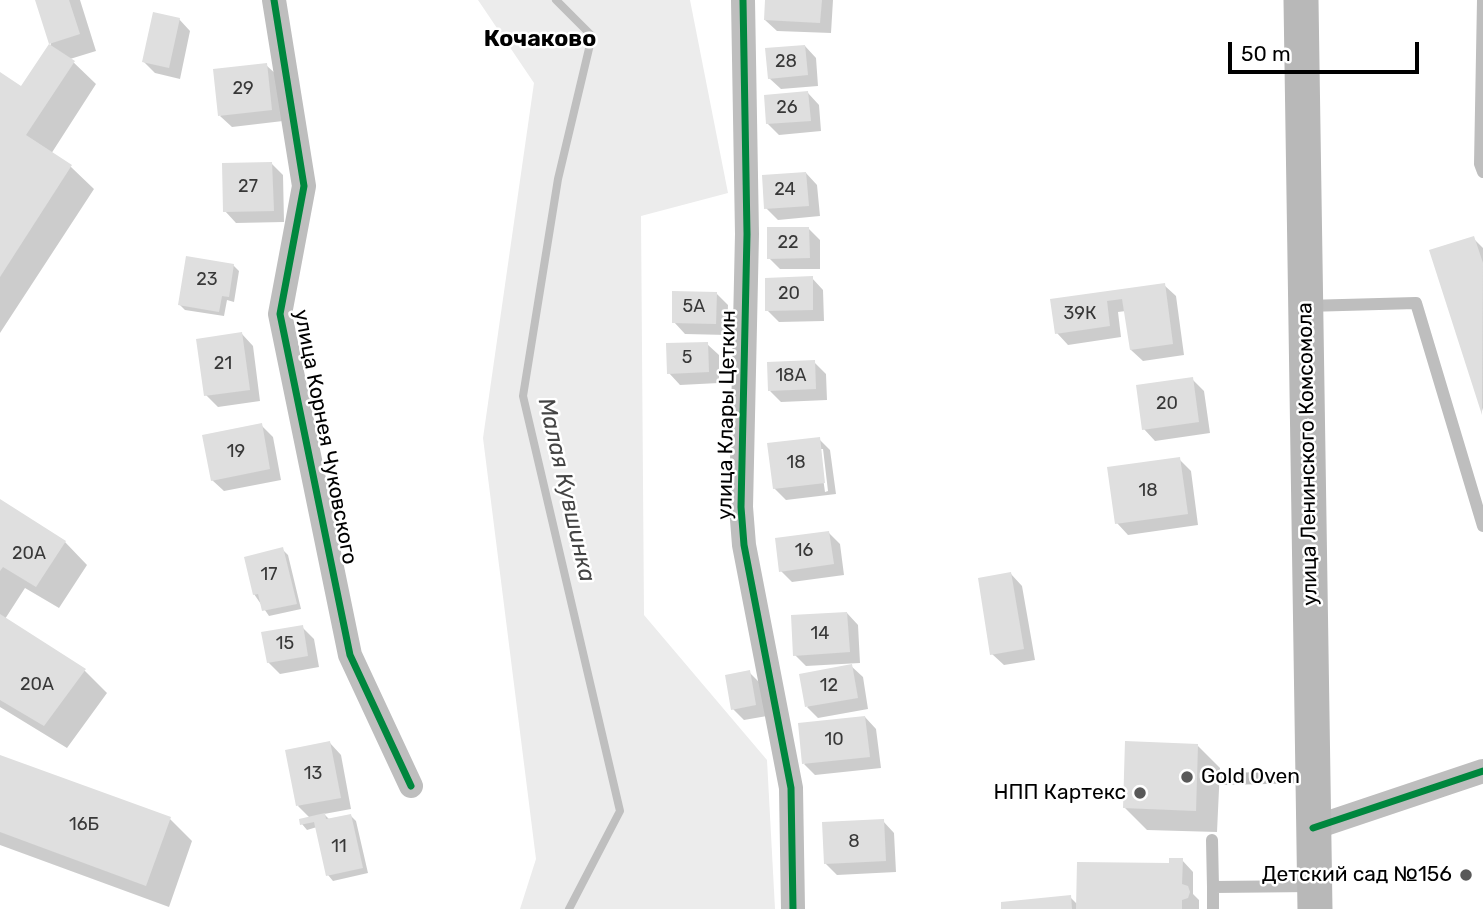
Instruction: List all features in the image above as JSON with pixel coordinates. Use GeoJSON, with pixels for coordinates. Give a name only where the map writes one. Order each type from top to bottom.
{"type":"FeatureCollection","features":[{"type":"Feature","properties":{"kind":"main road","name":"улица Ленинского Комсомола"},"geometry":{"type":"LineString","coordinates":[[1301,0],[1315,897]]}},
{"type":"Feature","properties":{"kind":"street","name":"улица Корнея Чуковского"},"geometry":{"type":"LineString","coordinates":[[274,0],[304,186],[280,314],[350,655],[411,786]]}},
{"type":"Feature","properties":{"kind":"street","name":"улица Клары Цеткин"},"geometry":{"type":"LineString","coordinates":[[743,0],[747,234],[741,507],[744,545],[791,788],[793,909]]}},
{"type":"Feature","properties":{"kind":"street"},"geometry":{"type":"LineString","coordinates":[[1313,828],[1483,771]]}},
{"type":"Feature","properties":{"kind":"lane"},"geometry":{"type":"LineString","coordinates":[[1483,0],[1480,164],[1483,172]]}},
{"type":"Feature","properties":{"kind":"lane"},"geometry":{"type":"LineString","coordinates":[[1306,306],[1416,303],[1483,526]]}},
{"type":"Feature","properties":{"kind":"lane"},"geometry":{"type":"LineString","coordinates":[[1220,779],[1313,777]]}},
{"type":"Feature","properties":{"kind":"lane"},"geometry":{"type":"LineString","coordinates":[[1212,840],[1213,909]]}},
{"type":"Feature","properties":{"kind":"lane"},"geometry":{"type":"LineString","coordinates":[[1213,887],[1315,897]]}},
{"type":"Feature","properties":{"kind":"shaded area"},"geometry":{"type":"Polygon","coordinates":[[[478,0],[690,0],[728,193],[641,216],[644,615],[767,760],[775,909],[520,909],[536,859],[483,438],[534,83],[478,0]]]}},
{"type":"Feature","properties":{"kind":"building"},"geometry":{"type":"Polygon","coordinates":[[[35,0],[69,0],[80,34],[49,44],[35,0]]]}},
{"type":"Feature","properties":{"kind":"building"},"geometry":{"type":"Polygon","coordinates":[[[765,0],[822,0],[820,23],[764,20],[765,0]]]}},
{"type":"Feature","properties":{"kind":"building"},"geometry":{"type":"Polygon","coordinates":[[[153,12],[180,18],[169,68],[142,62],[153,12]]]}},
{"type":"Feature","properties":{"kind":"building"},"geometry":{"type":"Polygon","coordinates":[[[49,44],[75,61],[26,135],[72,165],[0,277],[0,72],[21,86],[49,44]]]}},
{"type":"Feature","properties":{"kind":"building"},"geometry":{"type":"Polygon","coordinates":[[[805,45],[808,75],[768,79],[765,48],[805,45]]]}},
{"type":"Feature","properties":{"kind":"building"},"geometry":{"type":"Polygon","coordinates":[[[267,63],[272,110],[218,116],[213,69],[267,63]]]}},
{"type":"Feature","properties":{"kind":"building"},"geometry":{"type":"Polygon","coordinates":[[[808,91],[811,121],[766,124],[764,95],[808,91]]]}},
{"type":"Feature","properties":{"kind":"building"},"geometry":{"type":"Polygon","coordinates":[[[272,162],[274,211],[223,212],[222,163],[272,162]]]}},
{"type":"Feature","properties":{"kind":"building"},"geometry":{"type":"Polygon","coordinates":[[[806,172],[809,206],[764,209],[762,175],[806,172]]]}},
{"type":"Feature","properties":{"kind":"building"},"geometry":{"type":"Polygon","coordinates":[[[767,227],[809,227],[810,258],[767,259],[767,227]]]}},
{"type":"Feature","properties":{"kind":"building"},"geometry":{"type":"Polygon","coordinates":[[[1474,236],[1483,263],[1482,415],[1429,250],[1474,236]]]}},
{"type":"Feature","properties":{"kind":"building"},"geometry":{"type":"Polygon","coordinates":[[[186,256],[234,264],[229,297],[222,296],[219,312],[178,305],[186,256]]]}},
{"type":"Feature","properties":{"kind":"building"},"geometry":{"type":"Polygon","coordinates":[[[813,276],[813,310],[765,311],[765,278],[813,276]]]}},
{"type":"Feature","properties":{"kind":"building"},"geometry":{"type":"Polygon","coordinates":[[[1165,283],[1173,344],[1130,350],[1122,299],[1107,301],[1110,326],[1055,334],[1050,299],[1165,283]]]}},
{"type":"Feature","properties":{"kind":"building"},"geometry":{"type":"Polygon","coordinates":[[[672,291],[717,292],[716,324],[672,323],[672,291]]]}},
{"type":"Feature","properties":{"kind":"building"},"geometry":{"type":"Polygon","coordinates":[[[242,332],[250,390],[204,396],[196,339],[242,332]]]}},
{"type":"Feature","properties":{"kind":"building"},"geometry":{"type":"Polygon","coordinates":[[[708,342],[709,372],[667,374],[666,343],[708,342]]]}},
{"type":"Feature","properties":{"kind":"building"},"geometry":{"type":"Polygon","coordinates":[[[815,360],[816,389],[768,391],[767,362],[815,360]]]}},
{"type":"Feature","properties":{"kind":"building"},"geometry":{"type":"Polygon","coordinates":[[[1193,377],[1199,422],[1142,430],[1136,385],[1193,377]]]}},
{"type":"Feature","properties":{"kind":"building"},"geometry":{"type":"Polygon","coordinates":[[[262,423],[270,469],[211,481],[202,435],[262,423]]]}},
{"type":"Feature","properties":{"kind":"building"},"geometry":{"type":"Polygon","coordinates":[[[820,437],[825,483],[773,489],[767,443],[820,437]]]}},
{"type":"Feature","properties":{"kind":"building"},"geometry":{"type":"Polygon","coordinates":[[[1180,457],[1188,514],[1115,524],[1107,467],[1180,457]]]}},
{"type":"Feature","properties":{"kind":"building"},"geometry":{"type":"Polygon","coordinates":[[[0,499],[66,541],[36,587],[3,567],[0,571],[0,499]]]}},
{"type":"Feature","properties":{"kind":"building"},"geometry":{"type":"Polygon","coordinates":[[[829,531],[834,564],[779,572],[775,538],[829,531]]]}},
{"type":"Feature","properties":{"kind":"building"},"geometry":{"type":"Polygon","coordinates":[[[283,547],[297,604],[262,611],[258,594],[253,595],[244,557],[283,547]]]}},
{"type":"Feature","properties":{"kind":"building"},"geometry":{"type":"Polygon","coordinates":[[[1011,572],[1024,649],[990,655],[978,578],[1011,572]]]}},
{"type":"Feature","properties":{"kind":"building"},"geometry":{"type":"Polygon","coordinates":[[[847,612],[850,652],[793,656],[791,615],[847,612]]]}},
{"type":"Feature","properties":{"kind":"building"},"geometry":{"type":"Polygon","coordinates":[[[0,614],[86,669],[44,726],[0,700],[0,614]]]}},
{"type":"Feature","properties":{"kind":"building"},"geometry":{"type":"Polygon","coordinates":[[[303,625],[308,656],[267,663],[261,632],[303,625]]]}},
{"type":"Feature","properties":{"kind":"building"},"geometry":{"type":"Polygon","coordinates":[[[852,664],[858,698],[805,707],[799,674],[852,664]]]}},
{"type":"Feature","properties":{"kind":"building"},"geometry":{"type":"Polygon","coordinates":[[[750,670],[756,705],[731,710],[725,675],[750,670]]]}},
{"type":"Feature","properties":{"kind":"building"},"geometry":{"type":"Polygon","coordinates":[[[865,716],[870,757],[802,764],[798,723],[865,716]]]}},
{"type":"Feature","properties":{"kind":"building"},"geometry":{"type":"Polygon","coordinates":[[[330,741],[341,798],[296,806],[285,750],[330,741]]]}},
{"type":"Feature","properties":{"kind":"building"},"geometry":{"type":"Polygon","coordinates":[[[1125,741],[1198,744],[1196,811],[1123,808],[1125,741]]]}},
{"type":"Feature","properties":{"kind":"building"},"geometry":{"type":"Polygon","coordinates":[[[0,755],[171,817],[146,886],[0,832],[0,755]]]}},
{"type":"Feature","properties":{"kind":"building"},"geometry":{"type":"Polygon","coordinates":[[[325,813],[326,819],[351,814],[363,868],[326,876],[314,822],[300,825],[299,819],[325,813]]]}},
{"type":"Feature","properties":{"kind":"building"},"geometry":{"type":"Polygon","coordinates":[[[884,819],[886,861],[824,864],[822,822],[884,819]]]}},
{"type":"Feature","properties":{"kind":"building"},"geometry":{"type":"Polygon","coordinates":[[[1169,858],[1183,858],[1182,884],[1188,886],[1190,892],[1188,898],[1182,900],[1182,909],[1076,909],[1077,862],[1169,863],[1169,858]]]}},
{"type":"Feature","properties":{"kind":"building"},"geometry":{"type":"Polygon","coordinates":[[[1071,895],[1072,909],[1001,909],[1001,902],[1071,895]]]}},
{"type":"Feature","properties":{"kind":"waterway","name":"Малая Кувшинка"},"geometry":{"type":"LineString","coordinates":[[556,0],[592,36],[558,179],[523,396],[620,811],[569,909]]}},
{"type":"Feature","properties":{"kind":"cycle path"},"geometry":{"type":"LineString","coordinates":[[274,0],[304,186],[280,314],[350,655],[411,786]]}},
{"type":"Feature","properties":{"kind":"cycle path"},"geometry":{"type":"LineString","coordinates":[[743,0],[747,234],[741,507],[744,545],[791,788],[793,909]]}},
{"type":"Feature","properties":{"kind":"cycle path"},"geometry":{"type":"LineString","coordinates":[[1313,828],[1483,771]]}},
{"type":"Feature","properties":{"kind":"place","name":"Gold Oven"},"geometry":{"type":"Point","coordinates":[1187,777]}},
{"type":"Feature","properties":{"kind":"place","name":"НПП Картекс"},"geometry":{"type":"Point","coordinates":[1140,793]}},
{"type":"Feature","properties":{"kind":"place","name":"Детский сад №156"},"geometry":{"type":"Point","coordinates":[1466,875]}},
{"type":"Feature","properties":{"kind":"district","name":"Кочаково"},"geometry":{"type":"Point","coordinates":[540,39]}}]}
